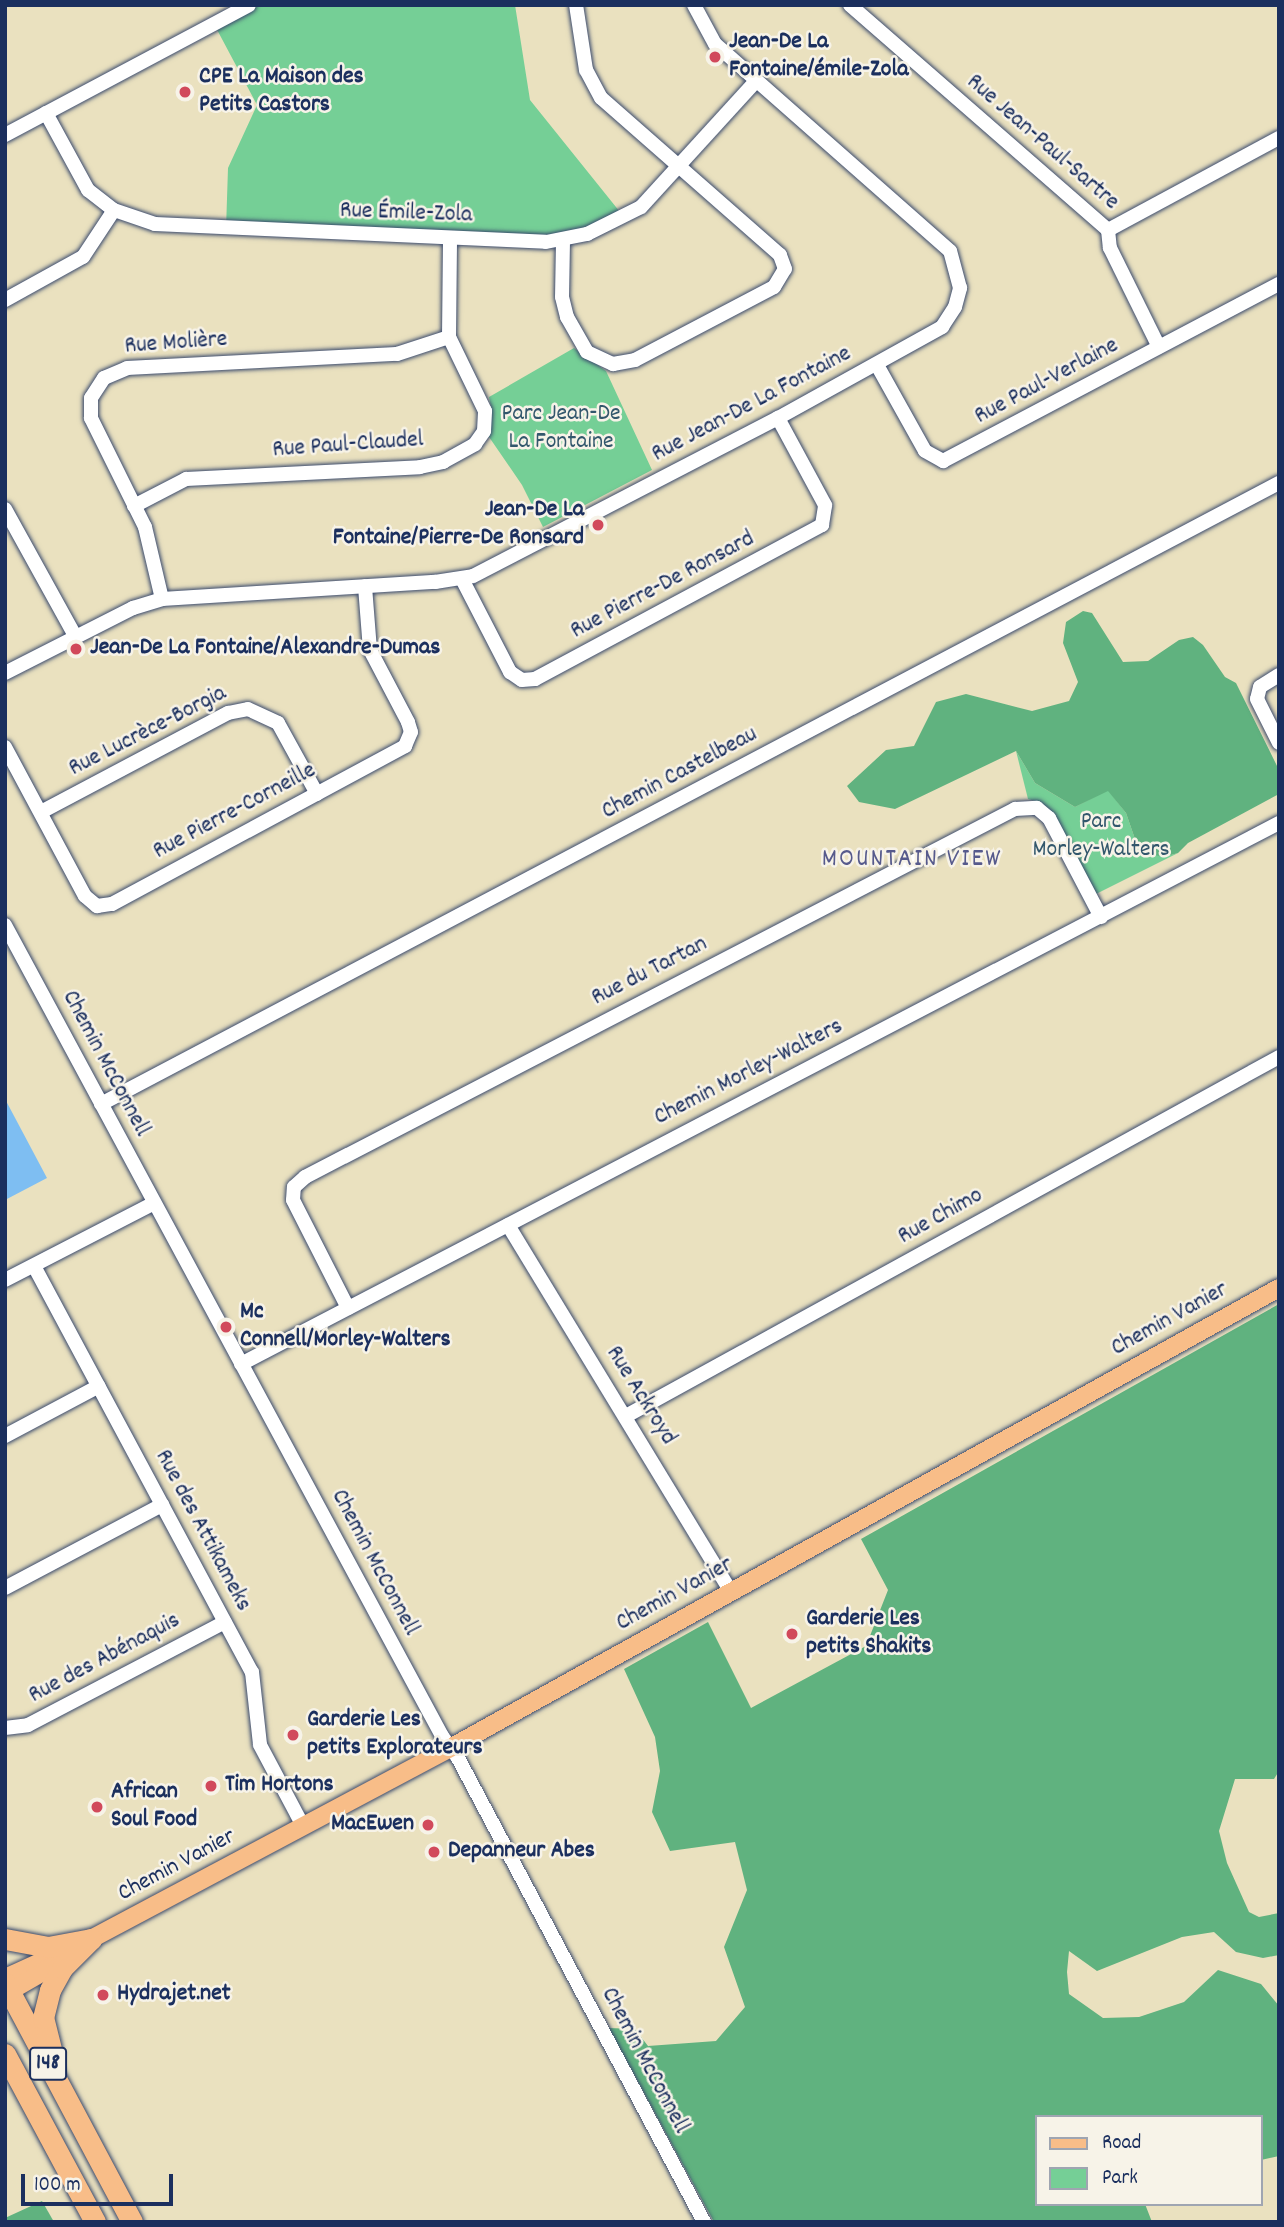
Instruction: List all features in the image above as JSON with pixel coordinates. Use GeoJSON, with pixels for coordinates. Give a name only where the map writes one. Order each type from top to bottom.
{"type":"FeatureCollection","features":[{"type":"Feature","properties":{"kind":"highway"},"geometry":{"type":"LineString","coordinates":[[5,1939],[48,1947],[92,1939]]}},
{"type":"Feature","properties":{"kind":"highway"},"geometry":{"type":"LineString","coordinates":[[86,2136],[50,2049],[43,2018],[54,1981],[92,1939]]}},
{"type":"Feature","properties":{"kind":"highway","name":"148"},"geometry":{"type":"LineString","coordinates":[[6,1987],[132,2222]]}},
{"type":"Feature","properties":{"kind":"highway","name":"148"},"geometry":{"type":"LineString","coordinates":[[5,2054],[95,2222]]}},
{"type":"Feature","properties":{"kind":"highway"},"geometry":{"type":"LineString","coordinates":[[5,2074],[56,2148]]}},
{"type":"Feature","properties":{"kind":"main road","name":"Chemin Vanier"},"geometry":{"type":"LineString","coordinates":[[6,1987],[450,1748],[1279,1288]]}},
{"type":"Feature","properties":{"kind":"street"},"geometry":{"type":"LineString","coordinates":[[5,135],[249,5]]}},
{"type":"Feature","properties":{"kind":"street"},"geometry":{"type":"LineString","coordinates":[[563,241],[564,308],[587,352],[603,362],[635,360],[774,287],[785,270],[780,256],[678,170],[596,90],[583,58],[576,5]]}},
{"type":"Feature","properties":{"kind":"street","name":"Rue Jean-De La Fontaine"},"geometry":{"type":"LineString","coordinates":[[5,673],[75,636],[162,599],[462,579],[511,558],[778,418],[932,335],[949,319],[960,288],[954,258],[944,244],[715,44],[694,5]]}},
{"type":"Feature","properties":{"kind":"street","name":"Rue Jean-Paul-Sartre"},"geometry":{"type":"LineString","coordinates":[[850,5],[1108,230],[1110,248],[1159,347]]}},
{"type":"Feature","properties":{"kind":"street","name":"Rue Émile-Zola"},"geometry":{"type":"LineString","coordinates":[[46,113],[80,179],[114,210],[170,226],[450,239],[563,241],[606,226],[641,207],[678,170],[756,81]]}},
{"type":"Feature","properties":{"kind":"street"},"geometry":{"type":"LineString","coordinates":[[1108,230],[1279,138]]}},
{"type":"Feature","properties":{"kind":"street"},"geometry":{"type":"LineString","coordinates":[[5,300],[83,257],[114,210]]}},
{"type":"Feature","properties":{"kind":"street","name":"Rue Paul-Claudel"},"geometry":{"type":"LineString","coordinates":[[134,506],[196,478],[420,467],[455,456],[481,437],[485,411],[449,337],[450,239]]}},
{"type":"Feature","properties":{"kind":"street","name":"Rue Paul-Verlaine"},"geometry":{"type":"LineString","coordinates":[[877,365],[925,451],[943,461],[1279,284]]}},
{"type":"Feature","properties":{"kind":"street","name":"Rue Molière"},"geometry":{"type":"LineString","coordinates":[[162,599],[149,538],[91,418],[94,390],[111,372],[397,354],[449,337]]}},
{"type":"Feature","properties":{"kind":"street","name":"Rue Pierre-De Ronsard"},"geometry":{"type":"LineString","coordinates":[[462,579],[510,672],[522,680],[535,679],[822,525],[825,505],[778,418]]}},
{"type":"Feature","properties":{"kind":"street","name":"Chemin Castelbeau"},"geometry":{"type":"LineString","coordinates":[[101,1104],[1279,483]]}},
{"type":"Feature","properties":{"kind":"street"},"geometry":{"type":"LineString","coordinates":[[7,518],[75,636]]}},
{"type":"Feature","properties":{"kind":"street","name":"Rue Pierre-Corneille"},"geometry":{"type":"LineString","coordinates":[[5,747],[85,896],[104,906],[399,751],[410,740],[408,722],[370,650],[365,586]]}},
{"type":"Feature","properties":{"kind":"street"},"geometry":{"type":"LineString","coordinates":[[1279,675],[1260,687],[1257,699],[1279,743]]}},
{"type":"Feature","properties":{"kind":"street","name":"Rue Lucrèce-Borgia"},"geometry":{"type":"LineString","coordinates":[[41,812],[229,713],[248,709],[278,723],[317,794]]}},
{"type":"Feature","properties":{"kind":"street","name":"Rue du Tartan"},"geometry":{"type":"LineString","coordinates":[[348,1308],[293,1200],[294,1187],[305,1177],[1015,809],[1037,808],[1049,818],[1101,917]]}},
{"type":"Feature","properties":{"kind":"street","name":"Chemin Morley-Walters"},"geometry":{"type":"LineString","coordinates":[[241,1364],[1279,823]]}},
{"type":"Feature","properties":{"kind":"street","name":"Chemin McConnell"},"geometry":{"type":"LineString","coordinates":[[5,925],[704,2222]]}},
{"type":"Feature","properties":{"kind":"street","name":"Rue Chimo"},"geometry":{"type":"LineString","coordinates":[[626,1416],[1279,1057]]}},
{"type":"Feature","properties":{"kind":"street"},"geometry":{"type":"LineString","coordinates":[[5,1280],[154,1203]]}},
{"type":"Feature","properties":{"kind":"street","name":"Rue Ackroyd"},"geometry":{"type":"LineString","coordinates":[[508,1225],[731,1592]]}},
{"type":"Feature","properties":{"kind":"street","name":"Rue des Attikameks"},"geometry":{"type":"LineString","coordinates":[[34,1266],[257,1684],[260,1745],[303,1826]]}},
{"type":"Feature","properties":{"kind":"street"},"geometry":{"type":"LineString","coordinates":[[5,1436],[99,1386]]}},
{"type":"Feature","properties":{"kind":"street"},"geometry":{"type":"LineString","coordinates":[[5,1588],[162,1505]]}},
{"type":"Feature","properties":{"kind":"street","name":"Rue des Abénaquis"},"geometry":{"type":"LineString","coordinates":[[5,1728],[28,1725],[225,1622]]}},
{"type":"Feature","properties":{"kind":"green space"},"geometry":{"type":"Polygon","coordinates":[[[249,5],[515,5],[530,100],[624,217],[563,241],[226,229],[228,168],[257,105],[214,24],[249,5]]]}},
{"type":"Feature","properties":{"kind":"green space","name":"Parc Jean-De La Fontaine"},"geometry":{"type":"Polygon","coordinates":[[[574,348],[606,371],[652,470],[543,527],[522,485],[487,434],[492,413],[489,397],[574,348]]]}},
{"type":"Feature","properties":{"kind":"green space"},"geometry":{"type":"Polygon","coordinates":[[[1083,611],[1092,613],[1123,662],[1148,661],[1179,640],[1193,637],[1203,645],[1225,677],[1236,683],[1279,770],[1279,794],[1188,843],[1178,853],[1164,857],[1150,854],[1136,842],[1126,813],[1108,791],[1075,807],[1035,783],[1016,751],[895,809],[859,802],[847,786],[886,750],[914,746],[936,702],[966,694],[1032,711],[1069,701],[1078,682],[1063,643],[1066,622],[1083,611]]]}},
{"type":"Feature","properties":{"kind":"green space","name":"Parc Morley-Walters"},"geometry":{"type":"Polygon","coordinates":[[[1016,751],[1035,783],[1075,807],[1108,790],[1126,813],[1136,842],[1164,857],[1178,853],[1096,894],[1055,816],[1042,803],[1028,799],[1016,751]]]}},
{"type":"Feature","properties":{"kind":"green space"},"geometry":{"type":"Polygon","coordinates":[[[1279,1304],[1279,1771],[1274,1779],[1235,1779],[1219,1831],[1227,1863],[1249,1912],[1259,1917],[1279,1913],[1279,1955],[1263,1958],[1236,1952],[1214,1932],[1182,1937],[1097,1971],[1069,1951],[1067,1972],[1069,1994],[1103,2018],[1139,2017],[1184,2002],[1218,1970],[1261,1984],[1279,2006],[1279,2156],[1263,2160],[1263,2115],[1036,2115],[1036,2206],[1146,2206],[1152,2222],[714,2222],[609,2028],[635,2029],[648,2046],[716,2041],[745,2007],[724,1947],[747,1890],[735,1842],[670,1851],[652,1812],[660,1771],[655,1737],[624,1669],[708,1622],[751,1708],[866,1646],[888,1590],[861,1539],[1279,1304]]]}},
{"type":"Feature","properties":{"kind":"green space"},"geometry":{"type":"Polygon","coordinates":[[[42,2201],[54,2222],[5,2222],[5,2218],[42,2201]]]}},
{"type":"Feature","properties":{"kind":"water"},"geometry":{"type":"Polygon","coordinates":[[[5,1099],[47,1178],[5,1200],[5,1099]]]}},
{"type":"Feature","properties":{"kind":"place","name":"Jean-De La Fontaine/émile-Zola"},"geometry":{"type":"Point","coordinates":[715,57]}},
{"type":"Feature","properties":{"kind":"place","name":"CPE La Maison des Petits Castors"},"geometry":{"type":"Point","coordinates":[185,92]}},
{"type":"Feature","properties":{"kind":"place","name":"Jean-De La Fontaine/Pierre-De Ronsard"},"geometry":{"type":"Point","coordinates":[598,525]}},
{"type":"Feature","properties":{"kind":"place","name":"Jean-De La Fontaine/Alexandre-Dumas"},"geometry":{"type":"Point","coordinates":[76,649]}},
{"type":"Feature","properties":{"kind":"place","name":"Mc Connell/Morley-Walters"},"geometry":{"type":"Point","coordinates":[226,1327]}},
{"type":"Feature","properties":{"kind":"place","name":"Garderie Les petits Shakits"},"geometry":{"type":"Point","coordinates":[792,1634]}},
{"type":"Feature","properties":{"kind":"place","name":"Garderie Les petits Explorateurs"},"geometry":{"type":"Point","coordinates":[293,1735]}},
{"type":"Feature","properties":{"kind":"place","name":"Tim Hortons"},"geometry":{"type":"Point","coordinates":[211,1786]}},
{"type":"Feature","properties":{"kind":"place","name":"African Soul Food"},"geometry":{"type":"Point","coordinates":[97,1807]}},
{"type":"Feature","properties":{"kind":"place","name":"MacEwen"},"geometry":{"type":"Point","coordinates":[428,1825]}},
{"type":"Feature","properties":{"kind":"place","name":"Depanneur Abes"},"geometry":{"type":"Point","coordinates":[434,1852]}},
{"type":"Feature","properties":{"kind":"place","name":"Hydrajet.net"},"geometry":{"type":"Point","coordinates":[103,1995]}},
{"type":"Feature","properties":{"kind":"district","name":"MOUNTAIN VIEW"},"geometry":{"type":"Point","coordinates":[912,860]}}]}
